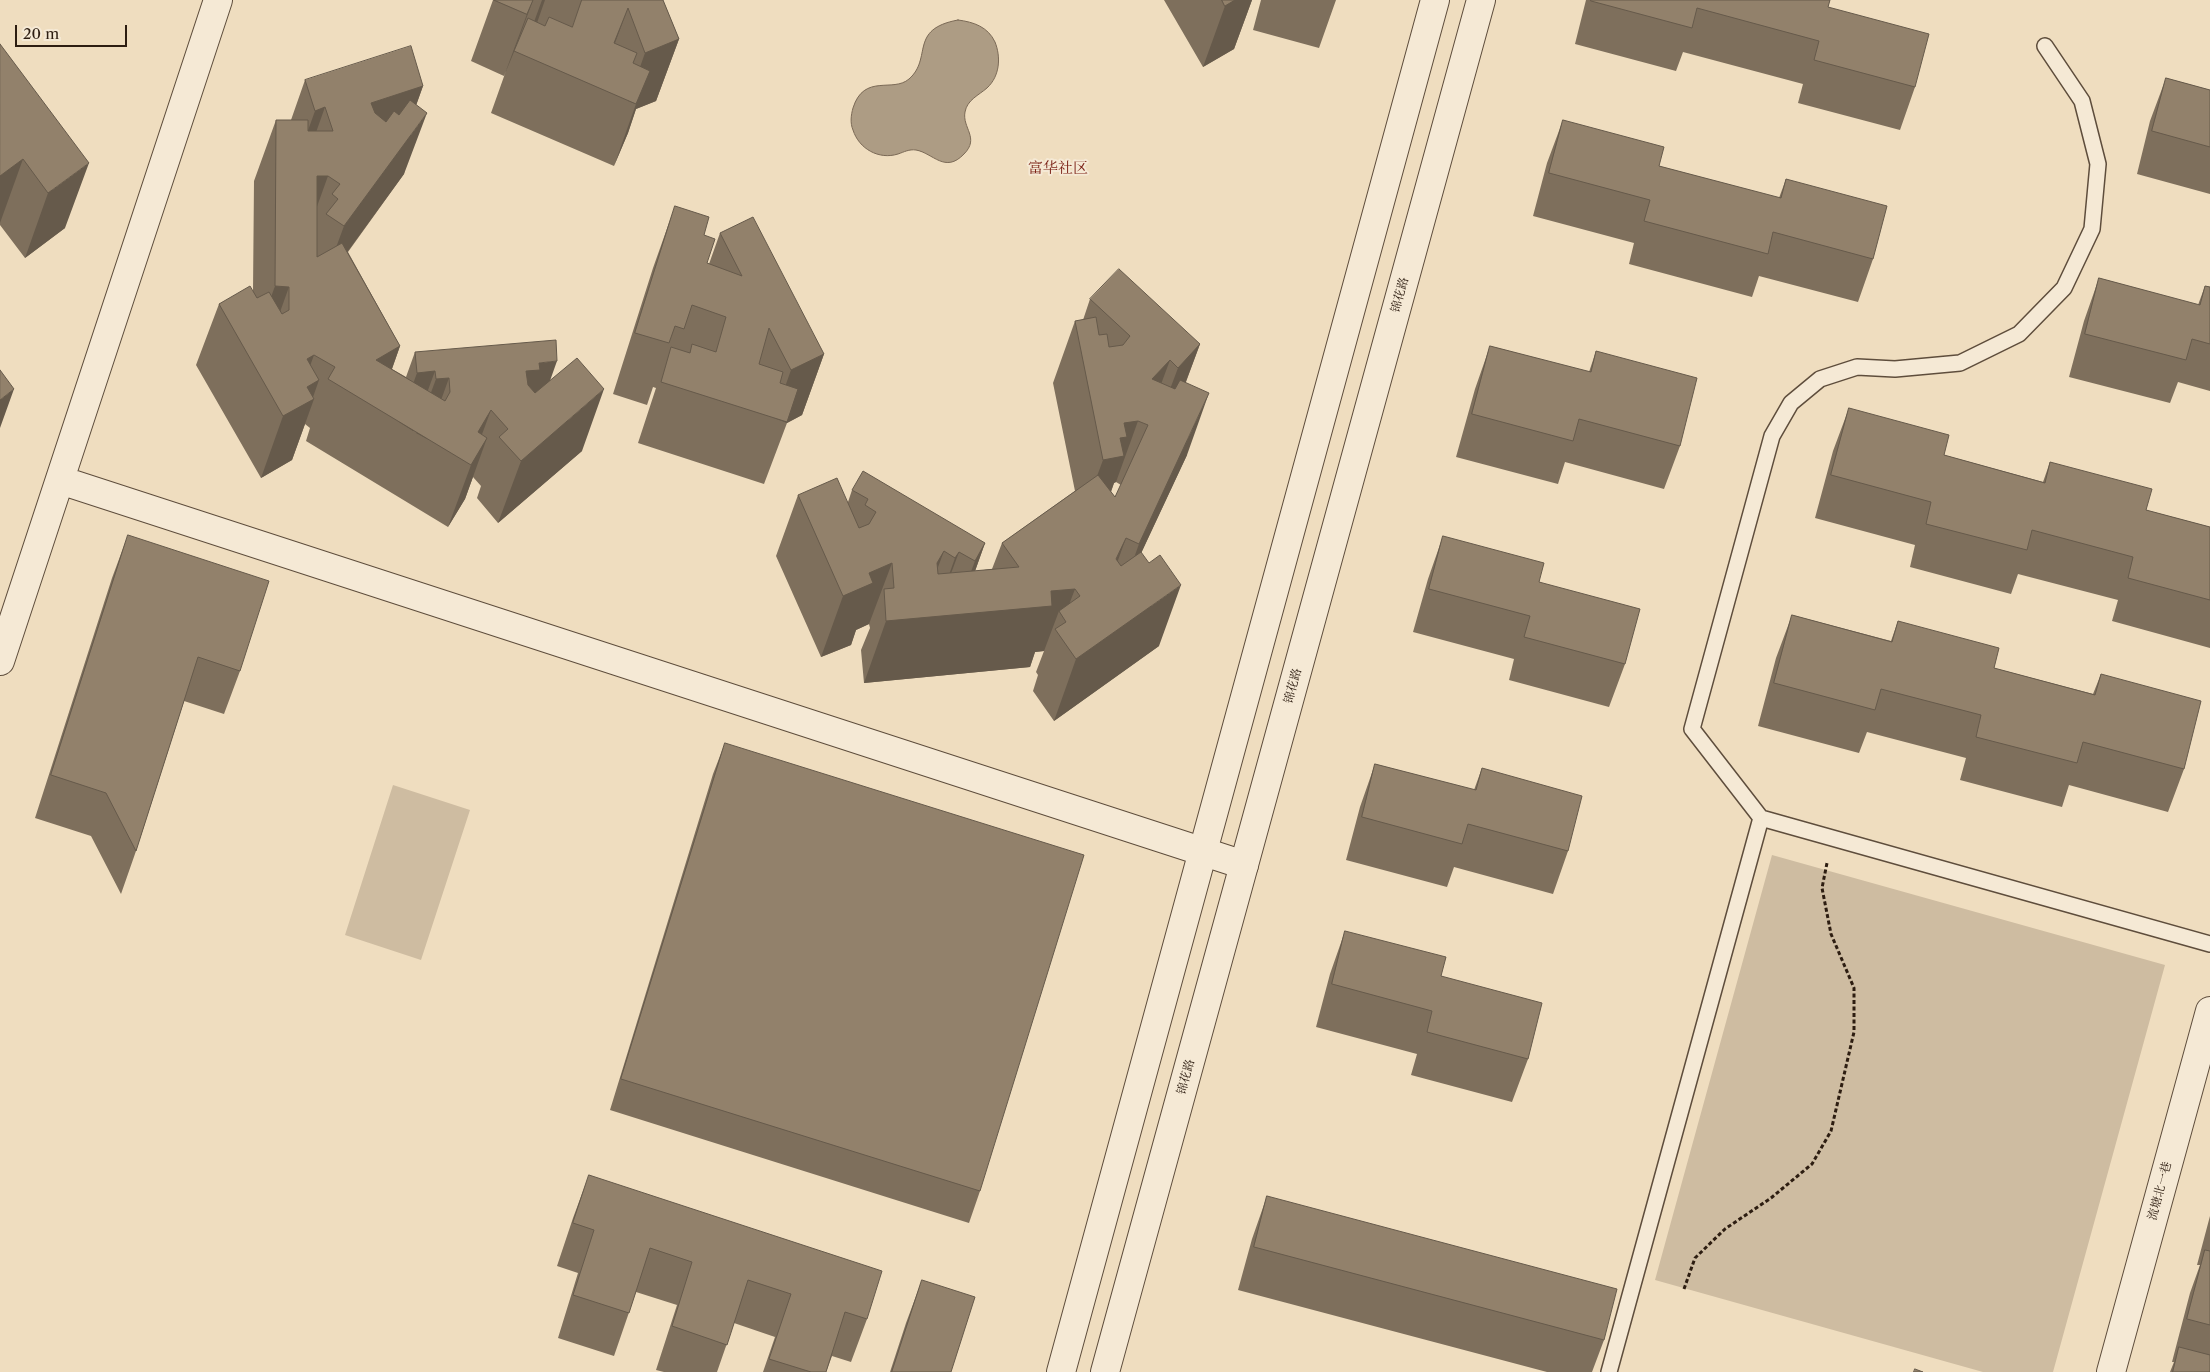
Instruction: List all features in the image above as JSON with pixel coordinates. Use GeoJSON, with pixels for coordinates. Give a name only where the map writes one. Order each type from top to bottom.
{"type":"FeatureCollection","features":[{"type":"Feature","properties":{"kind":"street"},"geometry":{"type":"LineString","coordinates":[[0,661],[218,0]]}},
{"type":"Feature","properties":{"kind":"street"},"geometry":{"type":"LineString","coordinates":[[1061,1372],[1436,0]]}},
{"type":"Feature","properties":{"kind":"street","name":"锦花路"},"geometry":{"type":"LineString","coordinates":[[1105,1372],[1481,0]]}},
{"type":"Feature","properties":{"kind":"street"},"geometry":{"type":"LineString","coordinates":[[60,480],[1244,865]]}},
{"type":"Feature","properties":{"kind":"street","name":"流塘北一巷"},"geometry":{"type":"LineString","coordinates":[[2111,1372],[2210,1011]]}},
{"type":"Feature","properties":{"kind":"lane"},"geometry":{"type":"LineString","coordinates":[[2045,46],[2082,100],[2098,164],[2092,229],[2064,288],[2019,334],[1960,363],[1895,370],[1857,367],[1820,379],[1791,403],[1772,436],[1692,729],[1761,818],[2210,944]]}},
{"type":"Feature","properties":{"kind":"lane"},"geometry":{"type":"LineString","coordinates":[[1609,1372],[1761,818]]}},
{"type":"Feature","properties":{"kind":"path"},"geometry":{"type":"LineString","coordinates":[[1684,1289],[1695,1258],[1725,1229],[1771,1198],[1812,1164],[1831,1131],[1854,1032],[1854,988],[1831,934],[1822,888],[1831,838]]}},
{"type":"Feature","properties":{"kind":"shaded area"},"geometry":{"type":"Polygon","coordinates":[[[958,20],[975,24],[989,33],[995,42],[999,60],[995,78],[966,108],[965,118],[971,138],[969,148],[957,160],[945,162],[916,150],[884,155],[865,148],[856,137],[851,125],[852,111],[858,97],[871,87],[895,85],[909,79],[916,71],[920,62],[927,37],[933,30],[943,24],[958,20]]]}},
{"type":"Feature","properties":{"kind":"shaded area"},"geometry":{"type":"Polygon","coordinates":[[[393,785],[470,810],[421,960],[345,935],[393,785]]]}},
{"type":"Feature","properties":{"kind":"shaded area"},"geometry":{"type":"Polygon","coordinates":[[[1772,855],[2165,965],[2053,1372],[1983,1372],[1655,1280],[1772,855]]]}},
{"type":"Feature","properties":{"kind":"building"},"geometry":{"type":"Polygon","coordinates":[[[494,0],[533,0],[527,14],[494,0]]]}},
{"type":"Feature","properties":{"kind":"building"},"geometry":{"type":"Polygon","coordinates":[[[582,0],[663,0],[679,39],[645,53],[628,8],[614,43],[637,53],[633,63],[650,71],[636,104],[514,51],[528,18],[545,26],[549,17],[572,27],[582,0]]]}},
{"type":"Feature","properties":{"kind":"building"},"geometry":{"type":"Polygon","coordinates":[[[1222,0],[1235,0],[1225,6],[1222,0]]]}},
{"type":"Feature","properties":{"kind":"building"},"geometry":{"type":"Polygon","coordinates":[[[1591,0],[1830,0],[1828,7],[1929,34],[1915,87],[1814,60],[1819,41],[1697,8],[1692,28],[1591,0]]]}},
{"type":"Feature","properties":{"kind":"building"},"geometry":{"type":"Polygon","coordinates":[[[0,44],[89,163],[48,193],[23,159],[0,176],[0,44]]]}},
{"type":"Feature","properties":{"kind":"building"},"geometry":{"type":"Polygon","coordinates":[[[411,46],[423,86],[371,103],[375,113],[386,122],[394,111],[399,115],[410,100],[427,113],[344,226],[326,214],[338,199],[332,194],[340,184],[328,176],[317,176],[317,257],[342,243],[400,346],[376,360],[445,401],[450,392],[449,378],[436,379],[435,371],[417,373],[415,352],[556,340],[557,361],[539,363],[540,370],[526,371],[528,385],[535,393],[577,358],[604,389],[521,461],[499,437],[508,429],[491,410],[478,432],[487,438],[471,465],[328,379],[335,367],[314,355],[307,359],[319,380],[307,387],[314,399],[283,416],[219,304],[250,286],[257,298],[269,292],[282,314],[289,310],[289,287],[275,286],[276,120],[308,120],[308,131],[333,131],[325,107],[315,111],[305,80],[411,46]]]}},
{"type":"Feature","properties":{"kind":"building"},"geometry":{"type":"Polygon","coordinates":[[[2166,78],[2210,90],[2210,147],[2152,131],[2166,78]]]}},
{"type":"Feature","properties":{"kind":"building"},"geometry":{"type":"Polygon","coordinates":[[[1563,120],[1664,147],[1659,166],[1781,198],[1786,179],[1887,206],[1873,259],[1773,232],[1768,254],[1644,221],[1650,200],[1549,173],[1563,120]]]}},
{"type":"Feature","properties":{"kind":"building"},"geometry":{"type":"Polygon","coordinates":[[[675,206],[709,217],[704,235],[715,239],[707,263],[742,276],[720,233],[753,217],[824,354],[791,370],[769,328],[759,364],[783,372],[780,383],[798,389],[787,422],[661,382],[671,347],[690,353],[692,344],[716,352],[726,317],[692,305],[684,329],[675,326],[669,343],[635,333],[675,206]]]}},
{"type":"Feature","properties":{"kind":"building"},"geometry":{"type":"Polygon","coordinates":[[[1119,269],[1200,344],[1178,368],[1170,360],[1152,379],[1175,389],[1180,380],[1209,393],[1139,544],[1126,538],[1116,559],[1121,566],[1141,552],[1149,563],[1160,555],[1181,585],[1076,659],[1055,629],[1066,622],[1059,611],[1080,596],[1075,589],[1051,591],[1052,606],[886,621],[884,589],[894,588],[892,563],[869,573],[873,583],[843,596],[798,495],[837,478],[859,528],[869,524],[876,512],[865,505],[868,499],[852,490],[863,471],[985,543],[975,561],[959,552],[955,558],[944,551],[937,563],[938,574],[1019,567],[1002,543],[1098,475],[1115,497],[1148,425],[1138,421],[1124,423],[1127,437],[1120,438],[1124,456],[1103,460],[1075,321],[1096,317],[1099,335],[1107,334],[1109,347],[1123,345],[1130,336],[1090,299],[1119,269]]]}},
{"type":"Feature","properties":{"kind":"building"},"geometry":{"type":"Polygon","coordinates":[[[2099,278],[2200,305],[2205,286],[2210,287],[2210,344],[2192,339],[2186,360],[2085,334],[2099,278]]]}},
{"type":"Feature","properties":{"kind":"building"},"geometry":{"type":"Polygon","coordinates":[[[1490,346],[1591,372],[1596,351],[1697,378],[1680,446],[1579,419],[1573,441],[1472,414],[1490,346]]]}},
{"type":"Feature","properties":{"kind":"building"},"geometry":{"type":"Polygon","coordinates":[[[0,370],[14,389],[0,400],[0,370]]]}},
{"type":"Feature","properties":{"kind":"building"},"geometry":{"type":"Polygon","coordinates":[[[1849,408],[1949,435],[1944,455],[2045,483],[2050,462],[2152,489],[2146,510],[2210,527],[2210,600],[2128,578],[2133,557],[2032,530],[2027,550],[1926,524],[1931,502],[1831,475],[1849,408]]]}},
{"type":"Feature","properties":{"kind":"building"},"geometry":{"type":"Polygon","coordinates":[[[128,535],[269,581],[240,671],[198,657],[136,851],[106,793],[51,775],[128,535]]]}},
{"type":"Feature","properties":{"kind":"building"},"geometry":{"type":"Polygon","coordinates":[[[1443,536],[1544,563],[1539,582],[1640,609],[1625,664],[1524,637],[1530,616],[1429,589],[1443,536]]]}},
{"type":"Feature","properties":{"kind":"building"},"geometry":{"type":"Polygon","coordinates":[[[1792,615],[1892,642],[1898,621],[1999,648],[1994,668],[2095,695],[2101,674],[2201,701],[2184,769],[2083,742],[2077,763],[1976,737],[1981,715],[1881,689],[1875,710],[1774,683],[1792,615]]]}},
{"type":"Feature","properties":{"kind":"building"},"geometry":{"type":"Polygon","coordinates":[[[725,743],[1084,855],[980,1191],[621,1079],[725,743]]]}},
{"type":"Feature","properties":{"kind":"building"},"geometry":{"type":"Polygon","coordinates":[[[1375,764],[1476,790],[1482,768],[1582,796],[1568,851],[1468,824],[1462,844],[1362,817],[1375,764]]]}},
{"type":"Feature","properties":{"kind":"building"},"geometry":{"type":"Polygon","coordinates":[[[1345,931],[1446,957],[1441,976],[1542,1003],[1528,1059],[1427,1032],[1432,1011],[1332,984],[1345,931]]]}},
{"type":"Feature","properties":{"kind":"building"},"geometry":{"type":"Polygon","coordinates":[[[589,1175],[882,1271],[867,1319],[845,1312],[826,1372],[811,1372],[769,1359],[791,1294],[748,1280],[727,1345],[672,1326],[692,1262],[650,1248],[629,1313],[573,1295],[594,1230],[573,1223],[589,1175]]]}},
{"type":"Feature","properties":{"kind":"building"},"geometry":{"type":"Polygon","coordinates":[[[1267,1196],[1617,1289],[1604,1340],[1254,1247],[1267,1196]]]}},
{"type":"Feature","properties":{"kind":"building"},"geometry":{"type":"Polygon","coordinates":[[[2205,1250],[2210,1251],[2210,1325],[2187,1319],[2205,1250]]]}},
{"type":"Feature","properties":{"kind":"building"},"geometry":{"type":"Polygon","coordinates":[[[922,1280],[975,1297],[951,1372],[892,1372],[922,1280]]]}},
{"type":"Feature","properties":{"kind":"building"},"geometry":{"type":"Polygon","coordinates":[[[2179,1347],[2210,1355],[2210,1372],[2173,1372],[2179,1347]]]}},
{"type":"Feature","properties":{"kind":"district","name":"富华社区"},"geometry":{"type":"Point","coordinates":[1058,169]}}]}
